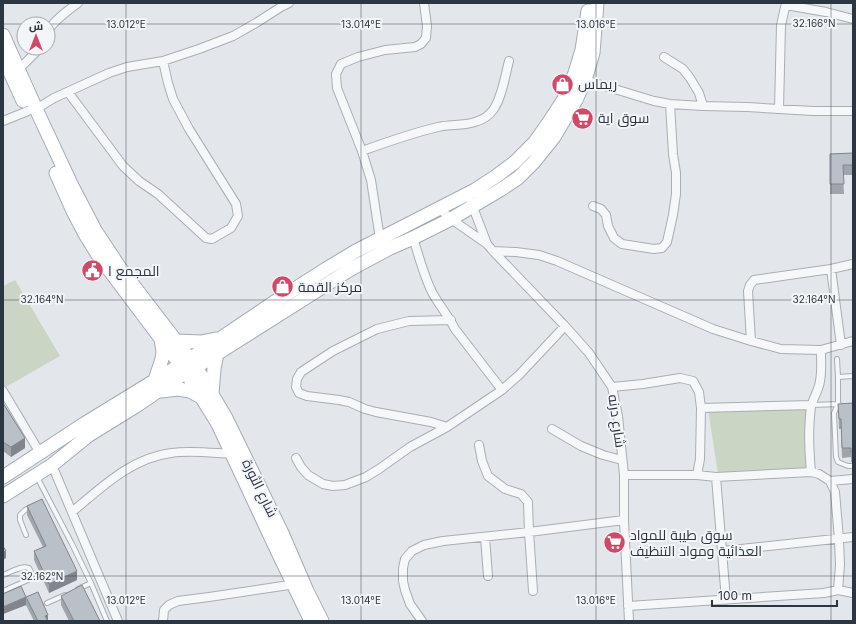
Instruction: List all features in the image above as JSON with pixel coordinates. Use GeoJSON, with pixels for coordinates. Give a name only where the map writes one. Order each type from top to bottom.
{"type":"FeatureCollection","features":[{"type":"Feature","properties":{"kind":"main road"},"geometry":{"type":"LineString","coordinates":[[3,496],[52,465],[89,435],[157,386],[188,366],[220,339],[326,269],[380,239],[468,194],[515,162],[535,142],[550,122],[564,99],[575,73],[582,50],[589,3]]}},
{"type":"Feature","properties":{"kind":"main road"},"geometry":{"type":"LineString","coordinates":[[188,366],[218,353],[351,269],[390,248],[451,219],[518,178],[534,162],[554,137],[576,100],[585,80],[593,52],[597,3]]}},
{"type":"Feature","properties":{"kind":"main road"},"geometry":{"type":"LineString","coordinates":[[3,34],[19,69],[32,110],[73,211],[176,340],[188,366]]}},
{"type":"Feature","properties":{"kind":"main road"},"geometry":{"type":"LineString","coordinates":[[3,57],[32,110]]}},
{"type":"Feature","properties":{"kind":"main road"},"geometry":{"type":"LineString","coordinates":[[90,232],[103,262],[161,339],[188,366]]}},
{"type":"Feature","properties":{"kind":"main road"},"geometry":{"type":"LineString","coordinates":[[157,386],[163,352],[161,339]]}},
{"type":"Feature","properties":{"kind":"main road"},"geometry":{"type":"LineString","coordinates":[[176,340],[201,342],[220,339]]}},
{"type":"Feature","properties":{"kind":"main road"},"geometry":{"type":"LineString","coordinates":[[3,477],[84,424],[157,386],[207,395],[218,353]]}},
{"type":"Feature","properties":{"kind":"main road","name":"شارع الثورة"},"geometry":{"type":"LineString","coordinates":[[188,366],[207,395],[226,418],[278,526],[311,621]]}},
{"type":"Feature","properties":{"kind":"main road","name":"شارع الثورة"},"geometry":{"type":"LineString","coordinates":[[207,395],[232,454],[298,584],[322,621]]}},
{"type":"Feature","properties":{"kind":"street"},"geometry":{"type":"LineString","coordinates":[[56,21],[78,3]]}},
{"type":"Feature","properties":{"kind":"street"},"geometry":{"type":"LineString","coordinates":[[3,121],[32,110],[109,72],[127,67],[163,61],[233,36],[256,23],[280,5],[289,3]]}},
{"type":"Feature","properties":{"kind":"street"},"geometry":{"type":"LineString","coordinates":[[380,239],[371,180],[362,151],[337,88],[336,74],[341,64],[358,57],[385,50],[415,47],[421,44],[426,38],[427,26],[424,3]]}},
{"type":"Feature","properties":{"kind":"street"},"geometry":{"type":"LineString","coordinates":[[779,109],[781,25],[786,4],[853,19]]}},
{"type":"Feature","properties":{"kind":"street"},"geometry":{"type":"LineString","coordinates":[[19,69],[32,56]]}},
{"type":"Feature","properties":{"kind":"street"},"geometry":{"type":"LineString","coordinates":[[664,58],[683,69],[699,93],[703,106]]}},
{"type":"Feature","properties":{"kind":"street"},"geometry":{"type":"LineString","coordinates":[[68,92],[123,166],[139,181],[158,194],[206,238],[212,239],[231,228],[238,216],[236,204],[182,117],[173,99],[163,61]]}},
{"type":"Feature","properties":{"kind":"street"},"geometry":{"type":"LineString","coordinates":[[362,151],[440,126],[475,122],[484,118],[493,110],[500,95],[509,61]]}},
{"type":"Feature","properties":{"kind":"street"},"geometry":{"type":"LineString","coordinates":[[585,80],[638,97],[670,104],[813,111],[853,111]]}},
{"type":"Feature","properties":{"kind":"street"},"geometry":{"type":"LineString","coordinates":[[593,206],[601,209],[606,215],[608,226],[614,238],[622,244],[654,249],[662,248],[667,242],[676,194],[676,174],[673,154],[670,104]]}},
{"type":"Feature","properties":{"kind":"street","name":"شارع درنه"},"geometry":{"type":"LineString","coordinates":[[468,194],[488,244],[493,251],[589,353],[612,387],[618,416],[624,475],[624,520],[628,621]]}},
{"type":"Feature","properties":{"kind":"street","name":"شارع درنه"},"geometry":{"type":"LineString","coordinates":[[440,209],[451,219],[488,244]]}},
{"type":"Feature","properties":{"kind":"street"},"geometry":{"type":"LineString","coordinates":[[413,238],[421,264],[433,294],[451,320],[455,329],[502,390]]}},
{"type":"Feature","properties":{"kind":"street"},"geometry":{"type":"LineString","coordinates":[[493,251],[539,255],[557,261],[713,329],[781,349],[821,350],[853,341]]}},
{"type":"Feature","properties":{"kind":"street"},"geometry":{"type":"LineString","coordinates":[[752,341],[748,291],[754,280],[831,269],[853,264]]}},
{"type":"Feature","properties":{"kind":"street"},"geometry":{"type":"LineString","coordinates":[[831,269],[841,345]]}},
{"type":"Feature","properties":{"kind":"street"},"geometry":{"type":"LineString","coordinates":[[447,427],[431,422],[376,412],[340,400],[307,396],[299,393],[296,386],[297,379],[301,372],[333,351],[377,328],[409,321],[451,320]]}},
{"type":"Feature","properties":{"kind":"street"},"geometry":{"type":"LineString","coordinates":[[296,458],[308,475],[323,484],[333,486],[345,485],[366,477],[410,447],[447,427],[502,390],[519,375],[565,326]]}},
{"type":"Feature","properties":{"kind":"street"},"geometry":{"type":"LineString","coordinates":[[812,472],[809,452],[811,405],[820,381],[821,350]]}},
{"type":"Feature","properties":{"kind":"street"},"geometry":{"type":"LineString","coordinates":[[612,387],[680,378],[692,381],[699,392],[701,408],[700,459],[697,475]]}},
{"type":"Feature","properties":{"kind":"street"},"geometry":{"type":"LineString","coordinates":[[3,391],[40,453]]}},
{"type":"Feature","properties":{"kind":"street"},"geometry":{"type":"LineString","coordinates":[[701,408],[811,405]]}},
{"type":"Feature","properties":{"kind":"street"},"geometry":{"type":"LineString","coordinates":[[552,429],[581,446],[603,455],[622,460]]}},
{"type":"Feature","properties":{"kind":"street"},"geometry":{"type":"LineString","coordinates":[[479,445],[482,461],[488,476],[505,489],[521,494],[528,502],[533,591]]}},
{"type":"Feature","properties":{"kind":"street"},"geometry":{"type":"LineString","coordinates":[[72,512],[122,472],[143,460],[158,455],[191,451],[232,454]]}},
{"type":"Feature","properties":{"kind":"street"},"geometry":{"type":"LineString","coordinates":[[52,465],[118,621]]}},
{"type":"Feature","properties":{"kind":"street"},"geometry":{"type":"LineString","coordinates":[[624,475],[697,475],[716,477],[812,472],[819,474],[830,481],[835,492],[840,565],[838,590]]}},
{"type":"Feature","properties":{"kind":"street"},"geometry":{"type":"LineString","coordinates":[[716,477],[726,600]]}},
{"type":"Feature","properties":{"kind":"street"},"geometry":{"type":"LineString","coordinates":[[830,481],[853,479]]}},
{"type":"Feature","properties":{"kind":"street"},"geometry":{"type":"LineString","coordinates":[[422,621],[410,604],[404,590],[403,568],[405,559],[412,551],[424,545],[443,541],[624,520]]}},
{"type":"Feature","properties":{"kind":"street"},"geometry":{"type":"LineString","coordinates":[[485,537],[488,576]]}},
{"type":"Feature","properties":{"kind":"street"},"geometry":{"type":"LineString","coordinates":[[722,551],[853,537]]}},
{"type":"Feature","properties":{"kind":"street"},"geometry":{"type":"LineString","coordinates":[[163,621],[164,610],[169,605],[178,601],[298,584]]}},
{"type":"Feature","properties":{"kind":"street"},"geometry":{"type":"LineString","coordinates":[[628,606],[824,593],[838,590],[853,593]]}},
{"type":"Feature","properties":{"kind":"lane"},"geometry":{"type":"LineString","coordinates":[[837,359],[838,404],[834,413],[836,457],[838,462],[841,464],[853,466]]}},
{"type":"Feature","properties":{"kind":"lane"},"geometry":{"type":"LineString","coordinates":[[838,377],[853,376]]}},
{"type":"Feature","properties":{"kind":"lane"},"geometry":{"type":"LineString","coordinates":[[811,405],[846,404]]}},
{"type":"Feature","properties":{"kind":"lane"},"geometry":{"type":"LineString","coordinates":[[36,475],[72,544],[107,621]]}},
{"type":"Feature","properties":{"kind":"lane"},"geometry":{"type":"LineString","coordinates":[[41,501],[47,498]]}},
{"type":"Feature","properties":{"kind":"lane"},"geometry":{"type":"LineString","coordinates":[[26,536],[20,516],[25,510],[36,504]]}},
{"type":"Feature","properties":{"kind":"lane"},"geometry":{"type":"LineString","coordinates":[[3,575],[23,566],[29,568],[32,574],[28,580],[3,591]]}},
{"type":"Feature","properties":{"kind":"lane"},"geometry":{"type":"LineString","coordinates":[[76,590],[90,583]]}},
{"type":"Feature","properties":{"kind":"lane"},"geometry":{"type":"LineString","coordinates":[[47,603],[69,593]]}},
{"type":"Feature","properties":{"kind":"green space"},"geometry":{"type":"Polygon","coordinates":[[[15,280],[60,356],[4,388],[3,286],[15,280]]]}},
{"type":"Feature","properties":{"kind":"green space"},"geometry":{"type":"Polygon","coordinates":[[[807,407],[808,469],[718,474],[708,409],[807,407]]]}},
{"type":"Feature","properties":{"kind":"building"},"geometry":{"type":"Polygon","coordinates":[[[853,153],[853,165],[843,165],[844,184],[830,184],[830,154],[853,153]]]}},
{"type":"Feature","properties":{"kind":"building"},"geometry":{"type":"Polygon","coordinates":[[[3,403],[25,438],[11,447],[3,442],[3,403]]]}},
{"type":"Feature","properties":{"kind":"building"},"geometry":{"type":"Polygon","coordinates":[[[853,403],[853,452],[851,452],[851,448],[842,448],[841,419],[839,419],[838,404],[853,403]]]}},
{"type":"Feature","properties":{"kind":"building"},"geometry":{"type":"Polygon","coordinates":[[[42,499],[77,571],[49,584],[34,551],[46,546],[27,506],[42,499]]]}},
{"type":"Feature","properties":{"kind":"building"},"geometry":{"type":"Polygon","coordinates":[[[82,585],[100,621],[74,621],[61,596],[82,585]]]}},
{"type":"Feature","properties":{"kind":"building"},"geometry":{"type":"Polygon","coordinates":[[[21,586],[26,597],[3,607],[3,594],[21,586]]]}},
{"type":"Feature","properties":{"kind":"building"},"geometry":{"type":"Polygon","coordinates":[[[38,592],[48,615],[45,616],[48,621],[38,621],[26,597],[38,592]]]}},
{"type":"Feature","properties":{"kind":"place","name":"ريماس"},"geometry":{"type":"Point","coordinates":[563,84]}},
{"type":"Feature","properties":{"kind":"place","name":"سوق اية"},"geometry":{"type":"Point","coordinates":[583,118]}},
{"type":"Feature","properties":{"kind":"place","name":"المجمع ا"},"geometry":{"type":"Point","coordinates":[93,271]}},
{"type":"Feature","properties":{"kind":"place","name":"مركز القمة"},"geometry":{"type":"Point","coordinates":[282,287]}},
{"type":"Feature","properties":{"kind":"place","name":"سوق طيبة للمواد العذائية ومواد التنظيف"},"geometry":{"type":"Point","coordinates":[614,543]}}]}
